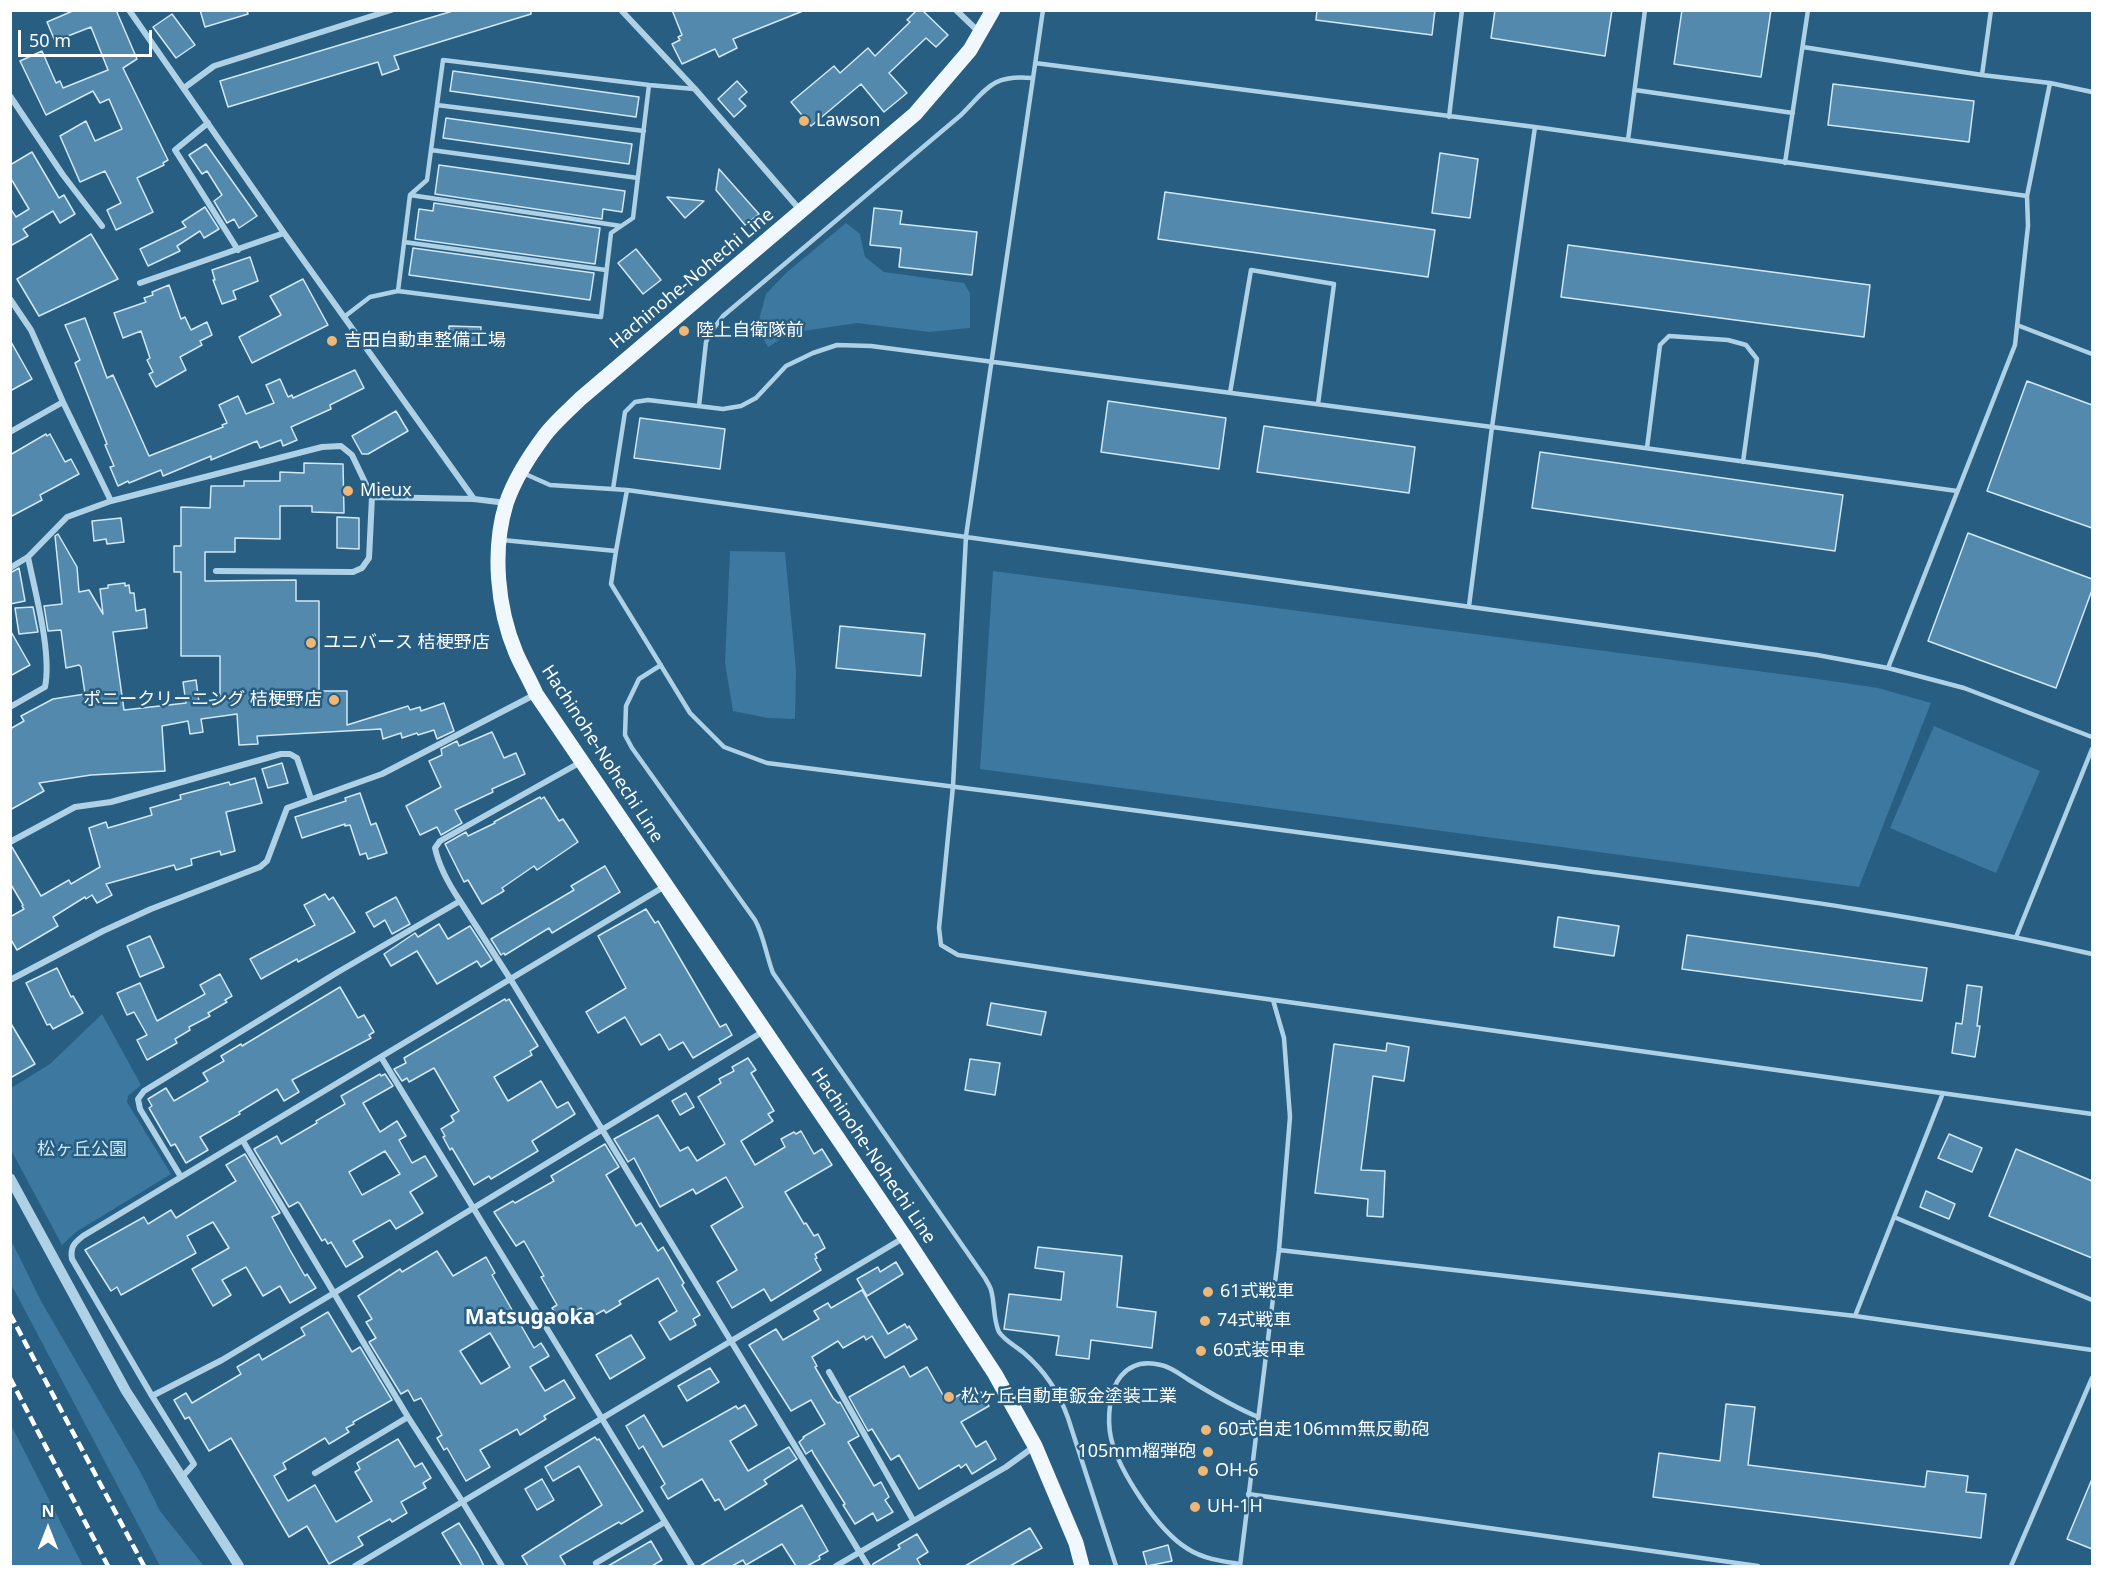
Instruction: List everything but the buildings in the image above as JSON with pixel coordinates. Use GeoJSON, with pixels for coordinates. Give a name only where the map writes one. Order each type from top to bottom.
{"type":"FeatureCollection","features":[{"type":"Feature","properties":{"kind":"main road","name":"Hachinohe-Nohechi Line"},"geometry":{"type":"LineString","coordinates":[[993,10],[970,50],[915,114],[580,399],[545,435],[521,472],[506,503],[500,540],[498,578],[503,611],[515,652],[536,694],[905,1237],[995,1374],[1035,1446],[1057,1493],[1082,1566]]}},
{"type":"Feature","properties":{"kind":"street"},"geometry":{"type":"LineString","coordinates":[[129,10],[284,233],[474,499]]}},
{"type":"Feature","properties":{"kind":"street"},"geometry":{"type":"LineString","coordinates":[[184,88],[214,66],[391,10]]}},
{"type":"Feature","properties":{"kind":"street"},"geometry":{"type":"LineString","coordinates":[[621,10],[695,89],[801,211]]}},
{"type":"Feature","properties":{"kind":"street"},"geometry":{"type":"LineString","coordinates":[[956,10],[980,33]]}},
{"type":"Feature","properties":{"kind":"street"},"geometry":{"type":"LineString","coordinates":[[10,96],[63,175],[102,226]]}},
{"type":"Feature","properties":{"kind":"street"},"geometry":{"type":"LineString","coordinates":[[208,123],[175,150],[238,250]]}},
{"type":"Feature","properties":{"kind":"street"},"geometry":{"type":"LineString","coordinates":[[140,283],[284,233]]}},
{"type":"Feature","properties":{"kind":"street"},"geometry":{"type":"LineString","coordinates":[[11,301],[31,330],[111,501]]}},
{"type":"Feature","properties":{"kind":"street"},"geometry":{"type":"LineString","coordinates":[[10,432],[63,402]]}},
{"type":"Feature","properties":{"kind":"street"},"geometry":{"type":"LineString","coordinates":[[10,568],[28,557],[67,517],[111,501],[322,447],[341,446],[351,455],[372,497],[369,558],[362,568],[353,572],[216,571]]}},
{"type":"Feature","properties":{"kind":"street"},"geometry":{"type":"LineString","coordinates":[[372,497],[474,499],[506,503]]}},
{"type":"Feature","properties":{"kind":"street"},"geometry":{"type":"LineString","coordinates":[[10,707],[45,687],[48,675],[28,557]]}},
{"type":"Feature","properties":{"kind":"street"},"geometry":{"type":"LineString","coordinates":[[10,980],[103,931],[151,909],[260,867],[267,861],[287,808],[382,774],[536,694]]}},
{"type":"Feature","properties":{"kind":"street"},"geometry":{"type":"LineString","coordinates":[[10,842],[75,807],[128,798],[281,754],[290,754],[297,758],[311,799]]}},
{"type":"Feature","properties":{"kind":"street"},"geometry":{"type":"LineString","coordinates":[[581,761],[440,841],[435,848],[437,856],[452,889],[511,980],[868,1566]]}},
{"type":"Feature","properties":{"kind":"street"},"geometry":{"type":"LineString","coordinates":[[181,1478],[194,1464],[72,1258],[70,1251],[74,1244],[83,1236],[665,886]]}},
{"type":"Feature","properties":{"kind":"street"},"geometry":{"type":"LineString","coordinates":[[181,1177],[140,1109],[138,1099],[144,1090],[460,901]]}},
{"type":"Feature","properties":{"kind":"street"},"geometry":{"type":"LineString","coordinates":[[152,1396],[222,1360],[765,1031]]}},
{"type":"Feature","properties":{"kind":"street"},"geometry":{"type":"LineString","coordinates":[[381,1057],[692,1566]]}},
{"type":"Feature","properties":{"kind":"street"},"geometry":{"type":"LineString","coordinates":[[243,1141],[408,1417],[501,1566]]}},
{"type":"Feature","properties":{"kind":"street"},"geometry":{"type":"LineString","coordinates":[[10,1178],[126,1391],[239,1566]]}},
{"type":"Feature","properties":{"kind":"street"},"geometry":{"type":"LineString","coordinates":[[355,1566],[905,1237]]}},
{"type":"Feature","properties":{"kind":"street"},"geometry":{"type":"LineString","coordinates":[[829,1372],[913,1520]]}},
{"type":"Feature","properties":{"kind":"street"},"geometry":{"type":"LineString","coordinates":[[315,1473],[408,1417]]}},
{"type":"Feature","properties":{"kind":"street"},"geometry":{"type":"LineString","coordinates":[[836,1566],[1006,1467],[1035,1446]]}},
{"type":"Feature","properties":{"kind":"street"},"geometry":{"type":"LineString","coordinates":[[596,1563],[665,1522]]}},
{"type":"Feature","properties":{"kind":"lane"},"geometry":{"type":"LineString","coordinates":[[1043,10],[966,536],[953,786],[939,928],[941,945],[958,955],[2092,1114]]}},
{"type":"Feature","properties":{"kind":"lane"},"geometry":{"type":"LineString","coordinates":[[1449,117],[1462,10]]}},
{"type":"Feature","properties":{"kind":"lane"},"geometry":{"type":"LineString","coordinates":[[1628,140],[1645,10]]}},
{"type":"Feature","properties":{"kind":"lane"},"geometry":{"type":"LineString","coordinates":[[1785,163],[1808,10]]}},
{"type":"Feature","properties":{"kind":"lane"},"geometry":{"type":"LineString","coordinates":[[1982,75],[1991,10]]}},
{"type":"Feature","properties":{"kind":"lane"},"geometry":{"type":"LineString","coordinates":[[1803,47],[2092,92]]}},
{"type":"Feature","properties":{"kind":"lane"},"geometry":{"type":"LineString","coordinates":[[398,291],[410,195],[427,180],[443,60],[695,89]]}},
{"type":"Feature","properties":{"kind":"lane"},"geometry":{"type":"LineString","coordinates":[[1035,63],[1535,127],[2026,196]]}},
{"type":"Feature","properties":{"kind":"lane"},"geometry":{"type":"LineString","coordinates":[[699,406],[706,342],[723,316],[961,115],[994,82],[1005,77],[1032,78]]}},
{"type":"Feature","properties":{"kind":"lane"},"geometry":{"type":"LineString","coordinates":[[1888,668],[2015,345],[2028,226],[2026,196],[2050,84]]}},
{"type":"Feature","properties":{"kind":"lane"},"geometry":{"type":"LineString","coordinates":[[344,317],[370,297],[398,291],[601,317],[611,233],[633,218],[649,85]]}},
{"type":"Feature","properties":{"kind":"lane"},"geometry":{"type":"LineString","coordinates":[[1635,90],[1793,113]]}},
{"type":"Feature","properties":{"kind":"lane"},"geometry":{"type":"LineString","coordinates":[[437,105],[644,131]]}},
{"type":"Feature","properties":{"kind":"lane"},"geometry":{"type":"LineString","coordinates":[[1470,606],[1492,427],[1535,127]]}},
{"type":"Feature","properties":{"kind":"lane"},"geometry":{"type":"LineString","coordinates":[[431,150],[638,178]]}},
{"type":"Feature","properties":{"kind":"lane"},"geometry":{"type":"LineString","coordinates":[[410,195],[622,226]]}},
{"type":"Feature","properties":{"kind":"lane"},"geometry":{"type":"LineString","coordinates":[[404,242],[606,270]]}},
{"type":"Feature","properties":{"kind":"lane"},"geometry":{"type":"LineString","coordinates":[[1230,393],[1251,270],[1334,284],[1318,404]]}},
{"type":"Feature","properties":{"kind":"lane"},"geometry":{"type":"LineString","coordinates":[[2017,325],[2092,354]]}},
{"type":"Feature","properties":{"kind":"lane"},"geometry":{"type":"LineString","coordinates":[[1647,448],[1660,345],[1669,336],[1728,340],[1746,345],[1757,359],[1743,462]]}},
{"type":"Feature","properties":{"kind":"lane"},"geometry":{"type":"LineString","coordinates":[[613,489],[625,412],[635,402],[648,400],[723,409],[741,406],[756,398],[786,366],[837,345],[871,346],[1318,404],[1957,491]]}},
{"type":"Feature","properties":{"kind":"lane"},"geometry":{"type":"LineString","coordinates":[[521,472],[550,485],[627,490],[1817,655],[1888,668],[1964,688],[2092,737]]}},
{"type":"Feature","properties":{"kind":"lane"},"geometry":{"type":"LineString","coordinates":[[627,490],[611,584],[690,713],[724,747],[767,763],[1662,882],[1950,924],[2092,954]]}},
{"type":"Feature","properties":{"kind":"lane"},"geometry":{"type":"LineString","coordinates":[[500,540],[616,551]]}},
{"type":"Feature","properties":{"kind":"lane"},"geometry":{"type":"LineString","coordinates":[[661,665],[639,679],[632,691],[626,706],[625,735],[755,920],[762,932],[773,973],[985,1278],[991,1290],[997,1329],[1004,1338],[1041,1369],[1053,1386],[1063,1403],[1116,1566]]}},
{"type":"Feature","properties":{"kind":"lane"},"geometry":{"type":"LineString","coordinates":[[2016,937],[2092,749]]}},
{"type":"Feature","properties":{"kind":"lane"},"geometry":{"type":"LineString","coordinates":[[1257,1417],[1238,1409],[1163,1365],[1142,1363],[1128,1368],[1116,1382],[1110,1408],[1110,1437],[1119,1460],[1132,1485],[1150,1511],[1186,1548],[1207,1559],[1240,1565],[1279,1250],[1290,1117],[1284,1038],[1274,1000]]}},
{"type":"Feature","properties":{"kind":"lane"},"geometry":{"type":"LineString","coordinates":[[1855,1316],[1943,1093]]}},
{"type":"Feature","properties":{"kind":"lane"},"geometry":{"type":"LineString","coordinates":[[1894,1216],[2092,1300]]}},
{"type":"Feature","properties":{"kind":"lane"},"geometry":{"type":"LineString","coordinates":[[1279,1250],[1855,1316],[2092,1350]]}},
{"type":"Feature","properties":{"kind":"lane"},"geometry":{"type":"LineString","coordinates":[[2011,1566],[2092,1378]]}},
{"type":"Feature","properties":{"kind":"lane"},"geometry":{"type":"LineString","coordinates":[[1248,1494],[1758,1566]]}},
{"type":"Feature","properties":{"kind":"green space"},"geometry":{"type":"Polygon","coordinates":[[[846,223],[860,234],[865,257],[884,272],[964,283],[970,293],[970,328],[929,332],[857,323],[790,333],[768,347],[757,327],[766,294],[786,273],[846,223]]]}},
{"type":"Feature","properties":{"kind":"green space"},"geometry":{"type":"Polygon","coordinates":[[[730,551],[785,552],[796,670],[795,719],[768,718],[733,711],[725,663],[730,551]]]}},
{"type":"Feature","properties":{"kind":"green space"},"geometry":{"type":"Polygon","coordinates":[[[993,571],[1811,678],[1878,688],[1931,703],[1859,887],[980,769],[993,571]]]}},
{"type":"Feature","properties":{"kind":"green space"},"geometry":{"type":"Polygon","coordinates":[[[1934,726],[2040,771],[1996,873],[1890,828],[1934,726]]]}},
{"type":"Feature","properties":{"kind":"green space","name":"松ヶ丘公園"},"geometry":{"type":"Polygon","coordinates":[[[102,1014],[141,1085],[128,1096],[127,1102],[171,1174],[76,1232],[62,1245],[11,1150],[11,1088],[50,1064],[102,1014]]]}},
{"type":"Feature","properties":{"kind":"green space"},"geometry":{"type":"Polygon","coordinates":[[[10,1238],[41,1301],[141,1473],[160,1511],[204,1566],[160,1566],[11,1284],[10,1238]]]}},
{"type":"Feature","properties":{"kind":"green space"},"geometry":{"type":"Polygon","coordinates":[[[10,1423],[83,1566],[11,1566],[10,1423]]]}},
{"type":"Feature","properties":{"kind":"railway"},"geometry":{"type":"LineString","coordinates":[[10,1314],[144,1566]]}},
{"type":"Feature","properties":{"kind":"railway"},"geometry":{"type":"LineString","coordinates":[[10,1378],[108,1566]]}},
{"type":"Feature","properties":{"kind":"place","name":"Lawson"},"geometry":{"type":"Point","coordinates":[804,121]}},
{"type":"Feature","properties":{"kind":"place","name":"陸上自衛隊前"},"geometry":{"type":"Point","coordinates":[684,331]}},
{"type":"Feature","properties":{"kind":"place","name":"吉田自動車整備工場"},"geometry":{"type":"Point","coordinates":[332,341]}},
{"type":"Feature","properties":{"kind":"place","name":"Mieux"},"geometry":{"type":"Point","coordinates":[348,491]}},
{"type":"Feature","properties":{"kind":"place","name":"ユニバース 桔梗野店"},"geometry":{"type":"Point","coordinates":[311,643]}},
{"type":"Feature","properties":{"kind":"place","name":"ポニークリーニング 桔梗野店"},"geometry":{"type":"Point","coordinates":[334,700]}},
{"type":"Feature","properties":{"kind":"place","name":"61式戦車"},"geometry":{"type":"Point","coordinates":[1208,1292]}},
{"type":"Feature","properties":{"kind":"place","name":"74式戦車"},"geometry":{"type":"Point","coordinates":[1205,1321]}},
{"type":"Feature","properties":{"kind":"place","name":"60式装甲車"},"geometry":{"type":"Point","coordinates":[1201,1351]}},
{"type":"Feature","properties":{"kind":"place","name":"松ヶ丘自動車鈑金塗装工業"},"geometry":{"type":"Point","coordinates":[949,1397]}},
{"type":"Feature","properties":{"kind":"place","name":"60式自走106mm無反動砲"},"geometry":{"type":"Point","coordinates":[1206,1430]}},
{"type":"Feature","properties":{"kind":"place","name":"105mm榴弾砲"},"geometry":{"type":"Point","coordinates":[1208,1452]}},
{"type":"Feature","properties":{"kind":"place","name":"OH-6"},"geometry":{"type":"Point","coordinates":[1203,1471]}},
{"type":"Feature","properties":{"kind":"place","name":"UH-1H"},"geometry":{"type":"Point","coordinates":[1195,1507]}},
{"type":"Feature","properties":{"kind":"district","name":"Matsugaoka"},"geometry":{"type":"Point","coordinates":[530,1318]}}]}
